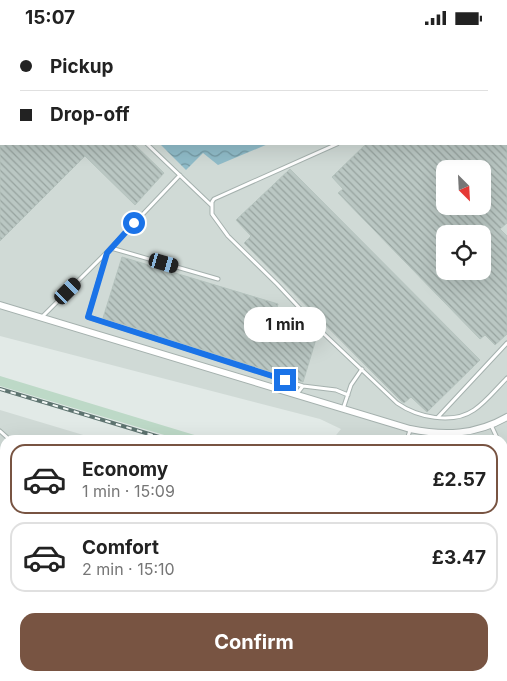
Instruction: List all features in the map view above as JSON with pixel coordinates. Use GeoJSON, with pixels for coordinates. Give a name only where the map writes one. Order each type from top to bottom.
{"type":"FeatureCollection","features":[{"type":"Feature","properties":{"kind":"street"},"geometry":{"type":"LineString","coordinates":[[0,305],[410,429],[433,434],[463,433],[491,425],[507,417]]}},
{"type":"Feature","properties":{"kind":"lane"},"geometry":{"type":"LineString","coordinates":[[148,145],[211,205],[216,220],[228,236],[362,369],[397,403],[406,409],[415,413],[438,417],[461,416],[472,412],[482,404],[507,378]]}},
{"type":"Feature","properties":{"kind":"lane"},"geometry":{"type":"LineString","coordinates":[[211,205],[218,196],[335,145]]}},
{"type":"Feature","properties":{"kind":"lane"},"geometry":{"type":"LineString","coordinates":[[42,317],[107,253],[180,175]]}},
{"type":"Feature","properties":{"kind":"lane"},"geometry":{"type":"LineString","coordinates":[[111,248],[218,279]]}},
{"type":"Feature","properties":{"kind":"lane"},"geometry":{"type":"LineString","coordinates":[[107,253],[88,317],[303,386],[336,390],[348,395]]}},
{"type":"Feature","properties":{"kind":"lane"},"geometry":{"type":"LineString","coordinates":[[438,417],[507,343]]}},
{"type":"Feature","properties":{"kind":"lane"},"geometry":{"type":"LineString","coordinates":[[343,409],[351,385],[362,369]]}},
{"type":"Feature","properties":{"kind":"lane"},"geometry":{"type":"LineString","coordinates":[[296,395],[303,386]]}},
{"type":"Feature","properties":{"kind":"lane"},"geometry":{"type":"LineString","coordinates":[[491,425],[496,435]]}},
{"type":"Feature","properties":{"kind":"lane"},"geometry":{"type":"LineString","coordinates":[[408,435],[410,429]]}},
{"type":"Feature","properties":{"kind":"shaded area"},"geometry":{"type":"Polygon","coordinates":[[[0,145],[507,145],[507,435],[336,435],[341,429],[320,419],[0,336],[0,145]]]}},
{"type":"Feature","properties":{"kind":"shaded area"},"geometry":{"type":"Polygon","coordinates":[[[0,410],[83,435],[0,435],[0,410]]]}},
{"type":"Feature","properties":{"kind":"green space"},"geometry":{"type":"Polygon","coordinates":[[[0,376],[195,435],[164,435],[0,386],[0,376]]]}},
{"type":"Feature","properties":{"kind":"water"},"geometry":{"type":"Polygon","coordinates":[[[161,145],[266,145],[218,165],[203,153],[186,170],[161,145]]]}},
{"type":"Feature","properties":{"kind":"building"},"geometry":{"type":"Polygon","coordinates":[[[0,145],[135,145],[164,173],[135,205],[85,156],[0,241],[0,145]]]}},
{"type":"Feature","properties":{"kind":"building"},"geometry":{"type":"Polygon","coordinates":[[[365,145],[507,145],[507,223],[500,229],[507,236],[507,334],[495,345],[485,335],[480,339],[338,193],[343,189],[332,177],[365,145]]]}},
{"type":"Feature","properties":{"kind":"building"},"geometry":{"type":"Polygon","coordinates":[[[290,169],[480,360],[427,412],[411,397],[404,403],[401,401],[244,243],[251,236],[236,220],[290,169]]]}},
{"type":"Feature","properties":{"kind":"building"},"geometry":{"type":"Polygon","coordinates":[[[122,257],[278,304],[272,326],[316,339],[303,382],[103,318],[122,257]]]}},
{"type":"Feature","properties":{"kind":"railway"},"geometry":{"type":"LineString","coordinates":[[0,389],[152,435]]}},
{"type":"Feature","properties":{"kind":"route"},"geometry":{"type":"LineString","coordinates":[[134,223],[107,253],[88,317],[285,380]]}}]}
